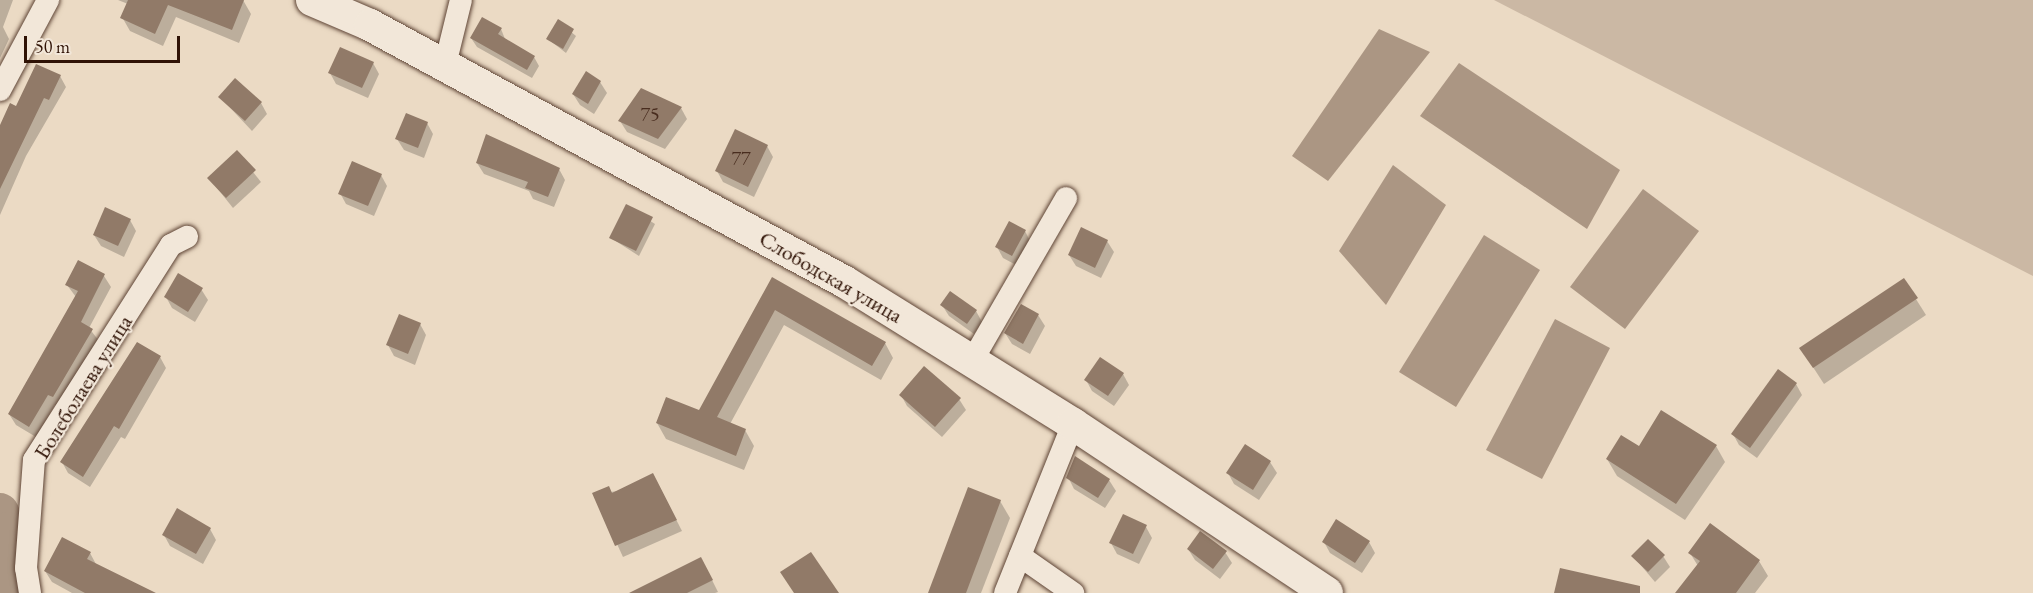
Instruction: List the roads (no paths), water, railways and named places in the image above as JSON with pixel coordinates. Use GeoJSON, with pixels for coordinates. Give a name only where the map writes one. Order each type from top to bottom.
{"type":"FeatureCollection","features":[{"type":"Feature","properties":{"kind":"street"},"geometry":{"type":"LineString","coordinates":[[0,90],[48,0]]}},
{"type":"Feature","properties":{"kind":"street","name":"Слободская улица"},"geometry":{"type":"LineString","coordinates":[[312,0],[370,25],[844,282],[1073,424],[1327,593]]}},
{"type":"Feature","properties":{"kind":"street"},"geometry":{"type":"LineString","coordinates":[[445,65],[461,0]]}},
{"type":"Feature","properties":{"kind":"street"},"geometry":{"type":"LineString","coordinates":[[972,360],[1066,198]]}},
{"type":"Feature","properties":{"kind":"street","name":"Болеболаева улица"},"geometry":{"type":"LineString","coordinates":[[30,593],[26,568],[34,460],[171,245],[187,237]]}},
{"type":"Feature","properties":{"kind":"street"},"geometry":{"type":"LineString","coordinates":[[1005,593],[1073,424]]}},
{"type":"Feature","properties":{"kind":"street"},"geometry":{"type":"LineString","coordinates":[[1020,556],[1073,593]]}},
{"type":"Feature","properties":{"kind":"waterway"},"geometry":{"type":"LineString","coordinates":[[0,512],[8,531],[7,593]]}}]}
